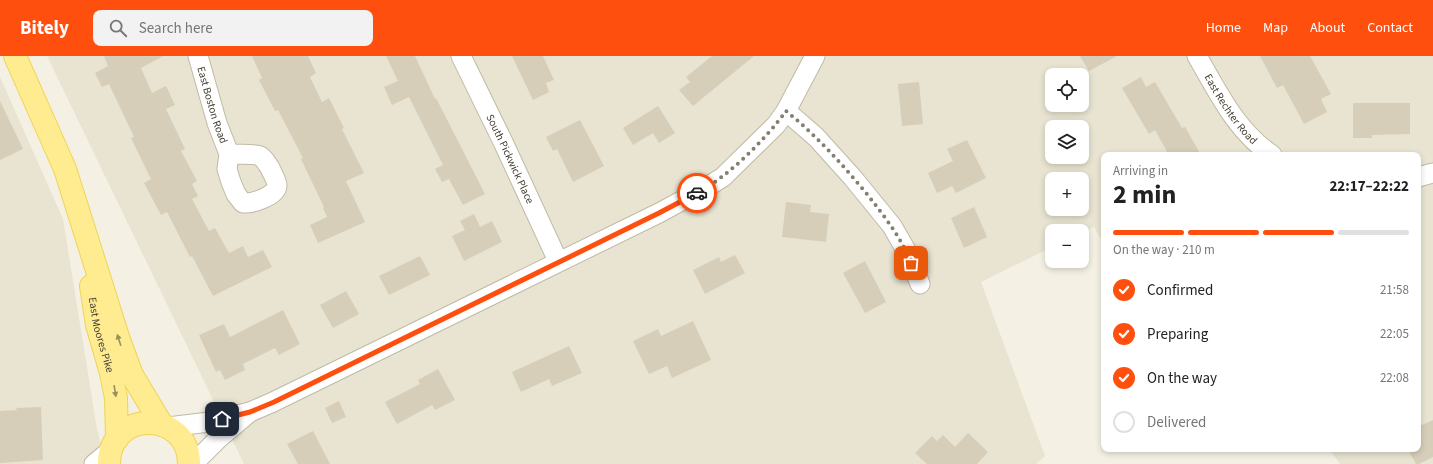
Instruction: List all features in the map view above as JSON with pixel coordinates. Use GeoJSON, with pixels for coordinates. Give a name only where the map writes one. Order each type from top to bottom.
{"type":"FeatureCollection","features":[{"type":"Feature","properties":{"kind":"main road","name":"East Moores Pike"},"geometry":{"type":"LineString","coordinates":[[15,56],[65,170],[119,340],[132,375],[165,426],[174,431],[183,441],[188,453],[189,464]]}},
{"type":"Feature","properties":{"kind":"main road","name":"East Moores Pike"},"geometry":{"type":"LineString","coordinates":[[84,230],[97,325],[112,373],[115,393],[107,455]]}},
{"type":"Feature","properties":{"kind":"main road"},"geometry":{"type":"LineString","coordinates":[[107,455],[125,430],[137,424],[149,422],[165,426]]}},
{"type":"Feature","properties":{"kind":"street","name":"East Boston Road"},"geometry":{"type":"LineString","coordinates":[[198,56],[217,123],[229,154]]}},
{"type":"Feature","properties":{"kind":"street","name":"South Pickwick Place"},"geometry":{"type":"LineString","coordinates":[[461,56],[504,144],[558,261]]}},
{"type":"Feature","properties":{"kind":"street"},"geometry":{"type":"LineString","coordinates":[[165,426],[209,422],[250,412],[274,402],[558,261],[659,213],[707,187],[722,177],[776,125],[786,111],[815,56]]}},
{"type":"Feature","properties":{"kind":"street","name":"East Rechter Road"},"geometry":{"type":"LineString","coordinates":[[1197,56],[1238,123],[1253,141],[1268,152]]}},
{"type":"Feature","properties":{"kind":"street"},"geometry":{"type":"LineString","coordinates":[[786,111],[811,132],[838,160],[892,226],[907,252],[920,284]]}},
{"type":"Feature","properties":{"kind":"street"},"geometry":{"type":"LineString","coordinates":[[1421,176],[1433,174]]}},
{"type":"Feature","properties":{"kind":"street"},"geometry":{"type":"LineString","coordinates":[[192,464],[218,439],[250,412]]}},
{"type":"Feature","properties":{"kind":"shaded area"},"geometry":{"type":"Polygon","coordinates":[[[47,56],[1433,56],[1433,464],[1340,464],[1331,452],[1421,452],[1421,152],[1101,152],[1101,239],[1094,227],[1089,230],[1089,224],[1045,224],[1045,250],[981,282],[1045,456],[1036,464],[244,464],[47,56]]]}},
{"type":"Feature","properties":{"kind":"shaded area"},"geometry":{"type":"Polygon","coordinates":[[[0,77],[63,219],[97,429],[106,464],[0,464],[0,77]]]}},
{"type":"Feature","properties":{"kind":"building"},"geometry":{"type":"Polygon","coordinates":[[[104,56],[163,56],[141,68],[152,93],[166,86],[175,105],[166,109],[185,149],[181,151],[197,181],[192,184],[198,196],[192,199],[209,231],[215,228],[229,253],[243,246],[248,257],[263,250],[272,267],[213,296],[192,256],[190,257],[167,212],[161,215],[144,183],[151,179],[131,138],[134,137],[109,84],[102,87],[95,73],[108,66],[104,56]]]}},
{"type":"Feature","properties":{"kind":"building"},"geometry":{"type":"Polygon","coordinates":[[[252,56],[308,56],[316,73],[310,77],[322,102],[329,98],[344,128],[342,129],[364,173],[346,181],[365,222],[318,243],[310,225],[327,217],[323,208],[324,207],[301,159],[303,158],[278,110],[275,111],[259,80],[262,78],[252,56]]]}},
{"type":"Feature","properties":{"kind":"building"},"geometry":{"type":"Polygon","coordinates":[[[386,56],[415,56],[435,99],[436,98],[485,194],[463,205],[449,179],[442,182],[435,169],[443,165],[409,97],[392,105],[384,87],[398,81],[386,56]]]}},
{"type":"Feature","properties":{"kind":"building"},"geometry":{"type":"Polygon","coordinates":[[[512,56],[543,56],[554,80],[546,83],[549,92],[533,100],[512,56]]]}},
{"type":"Feature","properties":{"kind":"building"},"geometry":{"type":"Polygon","coordinates":[[[712,56],[754,56],[693,106],[679,90],[690,82],[686,77],[712,56]]]}},
{"type":"Feature","properties":{"kind":"building"},"geometry":{"type":"Polygon","coordinates":[[[1080,56],[1117,56],[1089,71],[1089,68],[1087,68],[1080,56]]]}},
{"type":"Feature","properties":{"kind":"building"},"geometry":{"type":"Polygon","coordinates":[[[1260,56],[1310,56],[1331,94],[1321,99],[1327,112],[1304,124],[1283,85],[1277,88],[1260,56]]]}},
{"type":"Feature","properties":{"kind":"building"},"geometry":{"type":"Polygon","coordinates":[[[1141,77],[1146,87],[1155,82],[1182,128],[1185,127],[1199,152],[1167,152],[1155,130],[1149,134],[1122,88],[1141,77]]]}},
{"type":"Feature","properties":{"kind":"building"},"geometry":{"type":"Polygon","coordinates":[[[919,82],[923,124],[902,126],[898,84],[919,82]]]}},
{"type":"Feature","properties":{"kind":"building"},"geometry":{"type":"Polygon","coordinates":[[[0,101],[23,149],[0,160],[0,101]]]}},
{"type":"Feature","properties":{"kind":"building"},"geometry":{"type":"Polygon","coordinates":[[[1353,103],[1410,103],[1410,134],[1372,135],[1372,138],[1353,138],[1353,103]]]}},
{"type":"Feature","properties":{"kind":"building"},"geometry":{"type":"Polygon","coordinates":[[[658,106],[675,133],[659,143],[653,133],[633,145],[623,128],[658,106]]]}},
{"type":"Feature","properties":{"kind":"building"},"geometry":{"type":"Polygon","coordinates":[[[580,120],[604,166],[573,182],[557,149],[553,151],[546,137],[580,120]]]}},
{"type":"Feature","properties":{"kind":"building"},"geometry":{"type":"Polygon","coordinates":[[[967,140],[986,178],[956,193],[952,186],[937,193],[928,173],[953,161],[947,149],[967,140]]]}},
{"type":"Feature","properties":{"kind":"building"},"geometry":{"type":"Polygon","coordinates":[[[786,202],[811,205],[810,212],[829,214],[826,242],[782,237],[786,202]]]}},
{"type":"Feature","properties":{"kind":"building"},"geometry":{"type":"Polygon","coordinates":[[[974,207],[987,237],[964,248],[951,218],[974,207]]]}},
{"type":"Feature","properties":{"kind":"building"},"geometry":{"type":"Polygon","coordinates":[[[474,214],[480,227],[492,221],[502,242],[464,261],[452,236],[465,230],[460,221],[474,214]]]}},
{"type":"Feature","properties":{"kind":"building"},"geometry":{"type":"Polygon","coordinates":[[[735,255],[745,273],[705,294],[693,270],[719,257],[721,262],[735,255]]]}},
{"type":"Feature","properties":{"kind":"building"},"geometry":{"type":"Polygon","coordinates":[[[420,256],[430,275],[389,295],[379,276],[420,256]]]}},
{"type":"Feature","properties":{"kind":"building"},"geometry":{"type":"Polygon","coordinates":[[[865,261],[886,302],[865,313],[843,273],[865,261]]]}},
{"type":"Feature","properties":{"kind":"building"},"geometry":{"type":"Polygon","coordinates":[[[346,291],[359,314],[333,328],[320,305],[346,291]]]}},
{"type":"Feature","properties":{"kind":"building"},"geometry":{"type":"Polygon","coordinates":[[[283,310],[300,344],[279,355],[275,348],[243,364],[245,370],[225,380],[220,370],[216,372],[199,335],[224,324],[230,337],[283,310]]]}},
{"type":"Feature","properties":{"kind":"building"},"geometry":{"type":"Polygon","coordinates":[[[693,321],[711,360],[672,378],[667,366],[649,374],[633,341],[658,329],[661,336],[693,321]]]}},
{"type":"Feature","properties":{"kind":"building"},"geometry":{"type":"Polygon","coordinates":[[[569,346],[582,373],[552,386],[549,379],[521,392],[512,372],[569,346]]]}},
{"type":"Feature","properties":{"kind":"building"},"geometry":{"type":"Polygon","coordinates":[[[438,369],[455,400],[435,410],[432,405],[397,424],[385,402],[420,384],[418,380],[438,369]]]}},
{"type":"Feature","properties":{"kind":"building"},"geometry":{"type":"Polygon","coordinates":[[[339,401],[346,417],[332,423],[325,408],[339,401]]]}},
{"type":"Feature","properties":{"kind":"building"},"geometry":{"type":"Polygon","coordinates":[[[41,407],[43,460],[0,463],[0,411],[17,410],[16,408],[41,407]]]}},
{"type":"Feature","properties":{"kind":"building"},"geometry":{"type":"Polygon","coordinates":[[[1433,420],[1433,457],[1416,464],[1410,452],[1421,452],[1421,426],[1433,420]]]}},
{"type":"Feature","properties":{"kind":"building"},"geometry":{"type":"Polygon","coordinates":[[[313,431],[330,464],[298,464],[287,444],[313,431]]]}},
{"type":"Feature","properties":{"kind":"building"},"geometry":{"type":"Polygon","coordinates":[[[968,433],[988,452],[977,464],[927,464],[915,453],[932,436],[937,441],[943,435],[955,447],[968,433]]]}},
{"type":"Feature","properties":{"kind":"way so far"},"geometry":{"type":"LineString","coordinates":[[697,193],[715,182],[730,170],[776,125],[786,111],[816,137],[853,178],[892,226],[907,252],[911,263]]}},
{"type":"Feature","properties":{"kind":"route"},"geometry":{"type":"LineString","coordinates":[[222,419],[250,412],[274,402],[697,193]]}}]}
